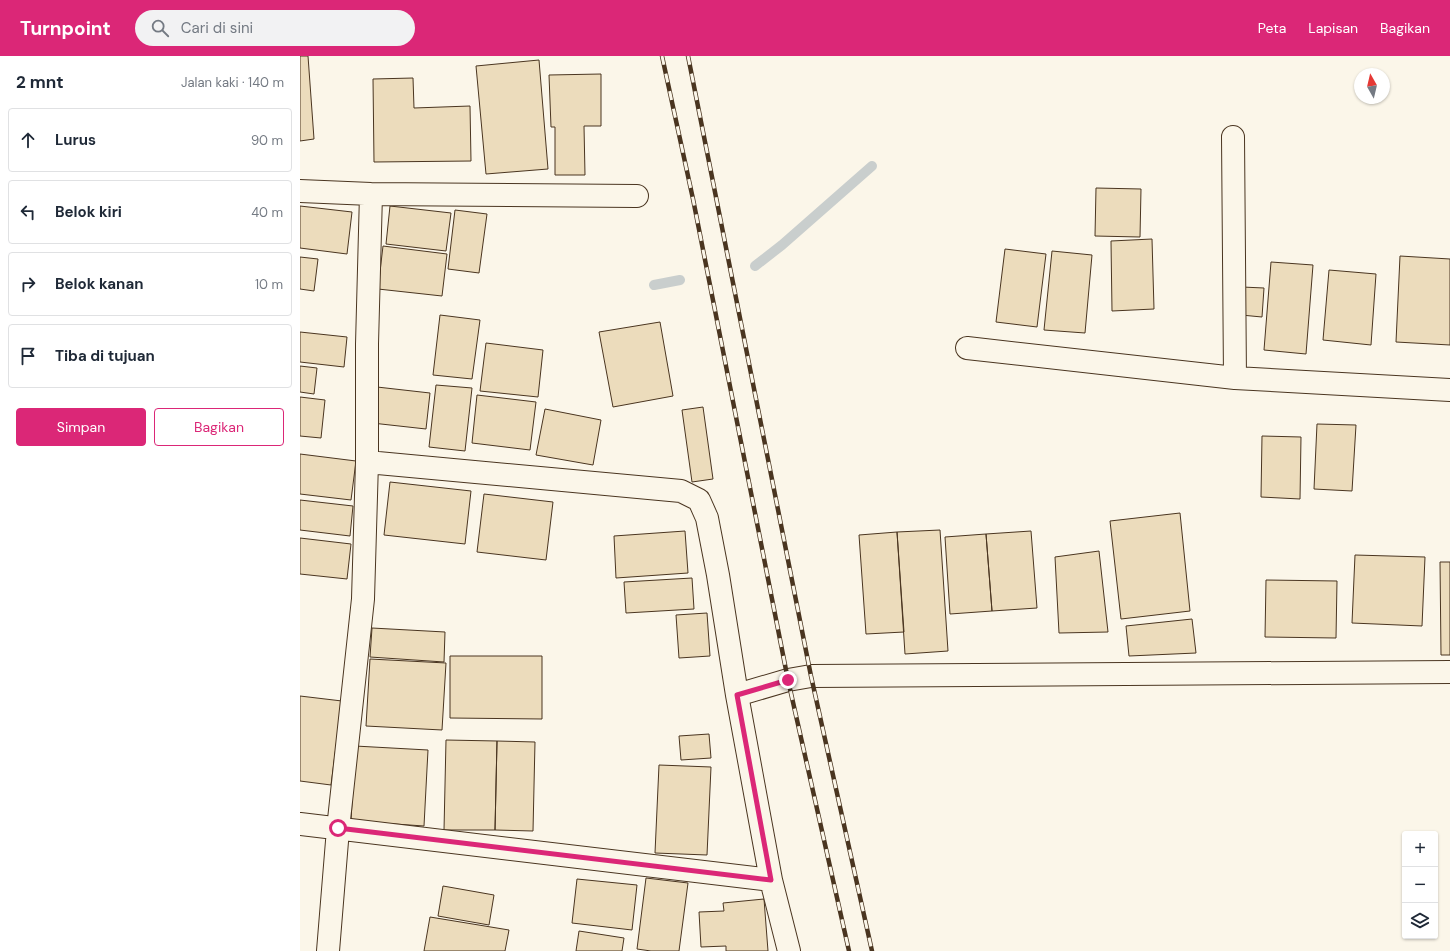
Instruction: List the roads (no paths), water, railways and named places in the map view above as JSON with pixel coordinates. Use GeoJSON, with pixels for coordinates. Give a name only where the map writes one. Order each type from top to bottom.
{"type":"FeatureCollection","features":[{"type":"Feature","properties":{"kind":"street"},"geometry":{"type":"LineString","coordinates":[[1233,137],[1235,378]]}},
{"type":"Feature","properties":{"kind":"street"},"geometry":{"type":"LineString","coordinates":[[300,190],[371,194],[637,196]]}},
{"type":"Feature","properties":{"kind":"street"},"geometry":{"type":"LineString","coordinates":[[328,951],[338,828],[363,599],[367,462],[367,344],[371,194]]}},
{"type":"Feature","properties":{"kind":"street"},"geometry":{"type":"LineString","coordinates":[[967,348],[1235,378],[1450,390]]}},
{"type":"Feature","properties":{"kind":"street"},"geometry":{"type":"LineString","coordinates":[[367,462],[681,491],[699,500],[707,518],[718,575],[737,695],[771,880],[789,951]]}},
{"type":"Feature","properties":{"kind":"street"},"geometry":{"type":"LineString","coordinates":[[737,695],[788,680],[811,676],[1450,672]]}},
{"type":"Feature","properties":{"kind":"street"},"geometry":{"type":"LineString","coordinates":[[300,824],[771,880]]}},
{"type":"Feature","properties":{"kind":"waterway"},"geometry":{"type":"LineString","coordinates":[[755,266],[782,245],[872,166]]}},
{"type":"Feature","properties":{"kind":"waterway"},"geometry":{"type":"LineString","coordinates":[[654,285],[680,280]]}},
{"type":"Feature","properties":{"kind":"railway"},"geometry":{"type":"LineString","coordinates":[[662,56],[693,199],[788,680],[849,951]]}},
{"type":"Feature","properties":{"kind":"railway"},"geometry":{"type":"LineString","coordinates":[[688,56],[811,676],[872,951]]}}]}
